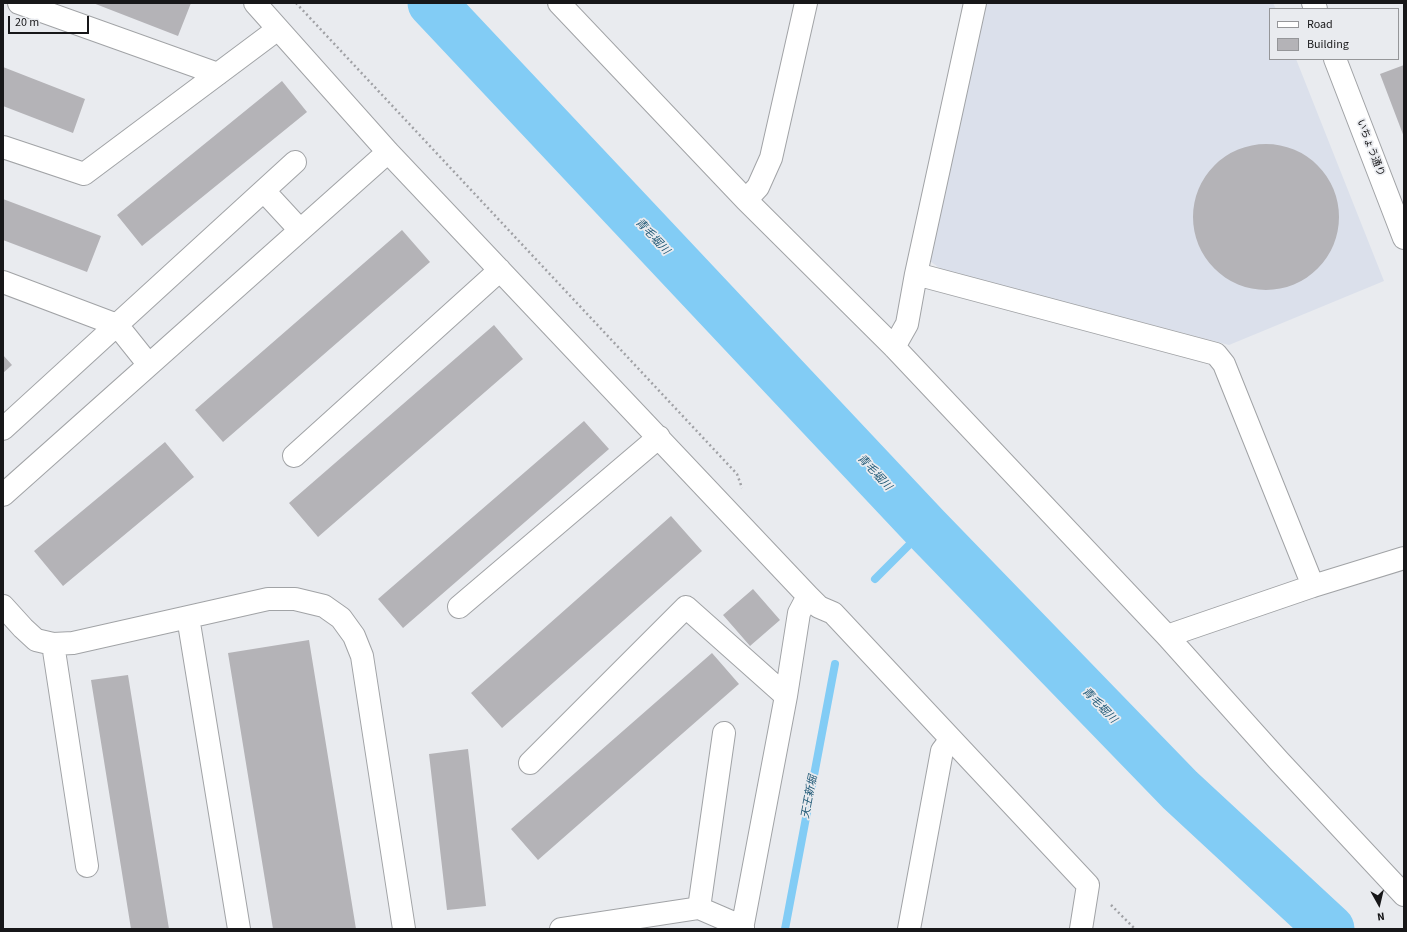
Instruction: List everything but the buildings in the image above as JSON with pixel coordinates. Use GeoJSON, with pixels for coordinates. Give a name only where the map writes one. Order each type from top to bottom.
{"type":"FeatureCollection","features":[{"type":"Feature","properties":{"kind":"street"},"geometry":{"type":"LineString","coordinates":[[19,3],[218,74]]}},
{"type":"Feature","properties":{"kind":"street"},"geometry":{"type":"LineString","coordinates":[[255,3],[388,152],[808,596],[819,607],[833,613],[1088,885],[1081,929]]}},
{"type":"Feature","properties":{"kind":"street"},"geometry":{"type":"LineString","coordinates":[[559,3],[746,200],[894,347],[1167,636],[1279,761],[1404,895]]}},
{"type":"Feature","properties":{"kind":"street"},"geometry":{"type":"LineString","coordinates":[[746,200],[758,186],[771,158],[806,3]]}},
{"type":"Feature","properties":{"kind":"street"},"geometry":{"type":"LineString","coordinates":[[894,347],[907,324],[916,274],[975,3]]}},
{"type":"Feature","properties":{"kind":"street"},"geometry":{"type":"LineString","coordinates":[[3,147],[84,174],[278,29]]}},
{"type":"Feature","properties":{"kind":"street","name":"いちょう通り"},"geometry":{"type":"LineString","coordinates":[[1335,60],[1404,238]]}},
{"type":"Feature","properties":{"kind":"street"},"geometry":{"type":"LineString","coordinates":[[3,495],[388,152]]}},
{"type":"Feature","properties":{"kind":"street"},"geometry":{"type":"LineString","coordinates":[[3,429],[295,162]]}},
{"type":"Feature","properties":{"kind":"street"},"geometry":{"type":"LineString","coordinates":[[264,191],[300,230]]}},
{"type":"Feature","properties":{"kind":"street"},"geometry":{"type":"LineString","coordinates":[[294,456],[500,270]]}},
{"type":"Feature","properties":{"kind":"street"},"geometry":{"type":"LineString","coordinates":[[916,274],[1216,354],[1224,364],[1313,586]]}},
{"type":"Feature","properties":{"kind":"street"},"geometry":{"type":"LineString","coordinates":[[3,282],[117,325],[149,365]]}},
{"type":"Feature","properties":{"kind":"street"},"geometry":{"type":"LineString","coordinates":[[459,607],[659,437]]}},
{"type":"Feature","properties":{"kind":"street"},"geometry":{"type":"LineString","coordinates":[[1167,636],[1313,586],[1404,558]]}},
{"type":"Feature","properties":{"kind":"street"},"geometry":{"type":"LineString","coordinates":[[560,929],[699,908],[742,928],[786,696],[799,613],[808,596]]}},
{"type":"Feature","properties":{"kind":"street"},"geometry":{"type":"LineString","coordinates":[[3,606],[36,640],[53,644],[73,643],[268,599],[295,599],[324,606],[340,618],[354,636],[362,656],[404,929]]}},
{"type":"Feature","properties":{"kind":"street"},"geometry":{"type":"LineString","coordinates":[[530,763],[686,607],[786,696]]}},
{"type":"Feature","properties":{"kind":"street"},"geometry":{"type":"LineString","coordinates":[[188,617],[239,929]]}},
{"type":"Feature","properties":{"kind":"street"},"geometry":{"type":"LineString","coordinates":[[53,644],[87,866]]}},
{"type":"Feature","properties":{"kind":"street"},"geometry":{"type":"LineString","coordinates":[[699,908],[724,732]]}},
{"type":"Feature","properties":{"kind":"street"},"geometry":{"type":"LineString","coordinates":[[909,929],[942,751],[951,739]]}},
{"type":"Feature","properties":{"kind":"path"},"geometry":{"type":"LineString","coordinates":[[296,3],[738,474],[742,489]]}},
{"type":"Feature","properties":{"kind":"shaded area"},"geometry":{"type":"Polygon","coordinates":[[[985,3],[1273,3],[1276,8],[1269,8],[1269,60],[1296,60],[1384,281],[1229,345],[942,270],[930,261],[985,3]]]}},
{"type":"Feature","properties":{"kind":"waterway","name":"青毛堀川"},"geometry":{"type":"LineString","coordinates":[[432,3],[926,528],[1180,790],[1330,929]]}},
{"type":"Feature","properties":{"kind":"waterway"},"geometry":{"type":"LineString","coordinates":[[875,579],[926,528]]}},
{"type":"Feature","properties":{"kind":"waterway","name":"天王新堀"},"geometry":{"type":"LineString","coordinates":[[785,929],[835,664]]}}]}
